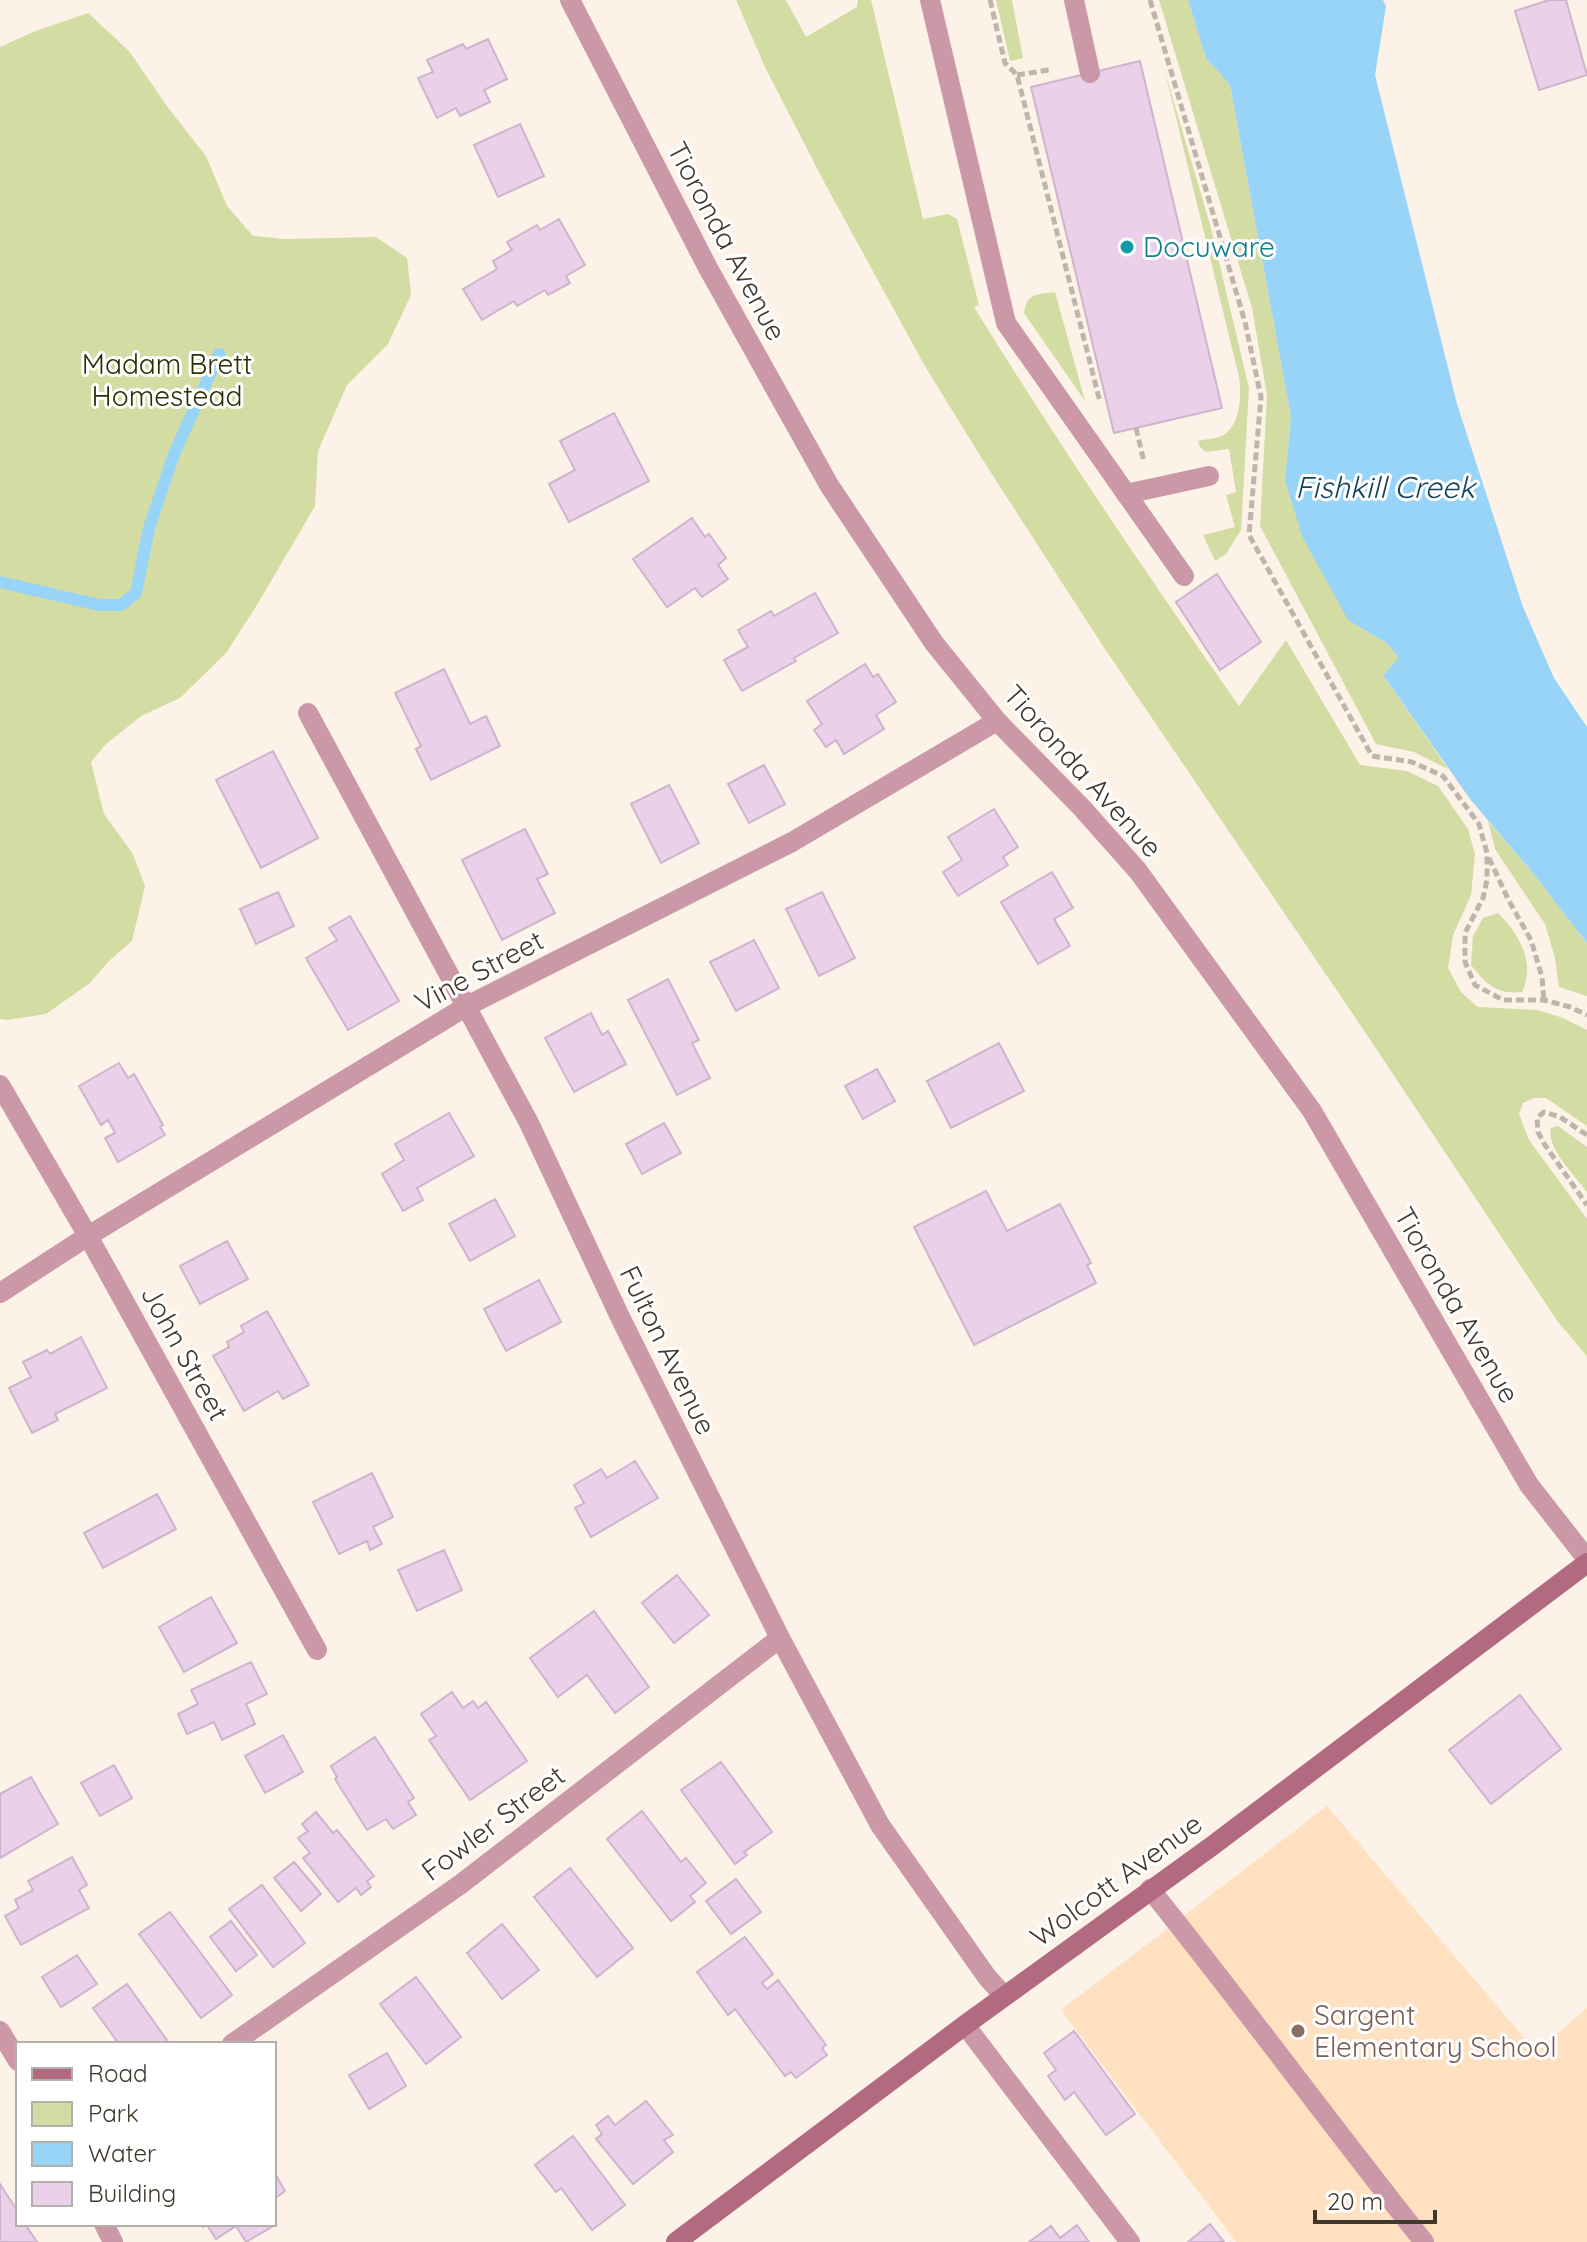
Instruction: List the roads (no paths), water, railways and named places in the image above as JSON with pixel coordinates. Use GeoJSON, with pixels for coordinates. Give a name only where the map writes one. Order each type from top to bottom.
{"type":"FeatureCollection","features":[{"type":"Feature","properties":{"kind":"main road","name":"Wolcott Avenue"},"geometry":{"type":"LineString","coordinates":[[676,2242],[1004,1996],[1224,1836],[1587,1561]]}},
{"type":"Feature","properties":{"kind":"street","name":"Tioronda Avenue"},"geometry":{"type":"LineString","coordinates":[[570,0],[708,268],[829,485],[934,643],[997,721],[1138,871],[1303,1098],[1529,1485],[1587,1561]]}},
{"type":"Feature","properties":{"kind":"street"},"geometry":{"type":"LineString","coordinates":[[930,0],[1006,323],[1184,576]]}},
{"type":"Feature","properties":{"kind":"street"},"geometry":{"type":"LineString","coordinates":[[1074,0],[1090,73]]}},
{"type":"Feature","properties":{"kind":"street"},"geometry":{"type":"LineString","coordinates":[[1126,494],[1209,476]]}},
{"type":"Feature","properties":{"kind":"street","name":"Fulton Avenue"},"geometry":{"type":"LineString","coordinates":[[308,713],[529,1123],[621,1319],[780,1638],[880,1825],[987,1977],[1004,1996]]}},
{"type":"Feature","properties":{"kind":"street","name":"Vine Street"},"geometry":{"type":"LineString","coordinates":[[0,1293],[88,1236],[467,1006],[792,842],[997,721]]}},
{"type":"Feature","properties":{"kind":"street","name":"John Street"},"geometry":{"type":"LineString","coordinates":[[0,1085],[88,1236],[317,1650]]}},
{"type":"Feature","properties":{"kind":"street","name":"Fowler Street"},"geometry":{"type":"LineString","coordinates":[[235,2042],[461,1884],[780,1638]]}},
{"type":"Feature","properties":{"kind":"street"},"geometry":{"type":"LineString","coordinates":[[1150,1889],[1424,2242]]}},
{"type":"Feature","properties":{"kind":"street"},"geometry":{"type":"LineString","coordinates":[[965,2025],[1130,2242]]}},
{"type":"Feature","properties":{"kind":"street"},"geometry":{"type":"LineString","coordinates":[[0,2031],[16,2058]]}},
{"type":"Feature","properties":{"kind":"water","name":"Fishkill Creek"},"geometry":{"type":"Polygon","coordinates":[[[1188,0],[1383,0],[1386,6],[1375,75],[1457,404],[1523,607],[1554,678],[1587,727],[1587,943],[1470,799],[1383,675],[1399,658],[1388,644],[1348,620],[1302,536],[1285,480],[1291,417],[1230,85],[1206,58],[1188,0]]]}},
{"type":"Feature","properties":{"kind":"waterway"},"geometry":{"type":"LineString","coordinates":[[0,582],[99,605],[121,605],[136,593],[149,528],[174,454],[219,354]]}},
{"type":"Feature","properties":{"kind":"place","name":"Docuware"},"geometry":{"type":"Point","coordinates":[1127,247]}},
{"type":"Feature","properties":{"kind":"place","name":"Sargent Elementary School"},"geometry":{"type":"Point","coordinates":[1298,2031]}},
{"type":"Feature","properties":{"kind":"park label","name":"Madam Brett Homestead"},"geometry":{"type":"Point","coordinates":[167,380]}}]}
